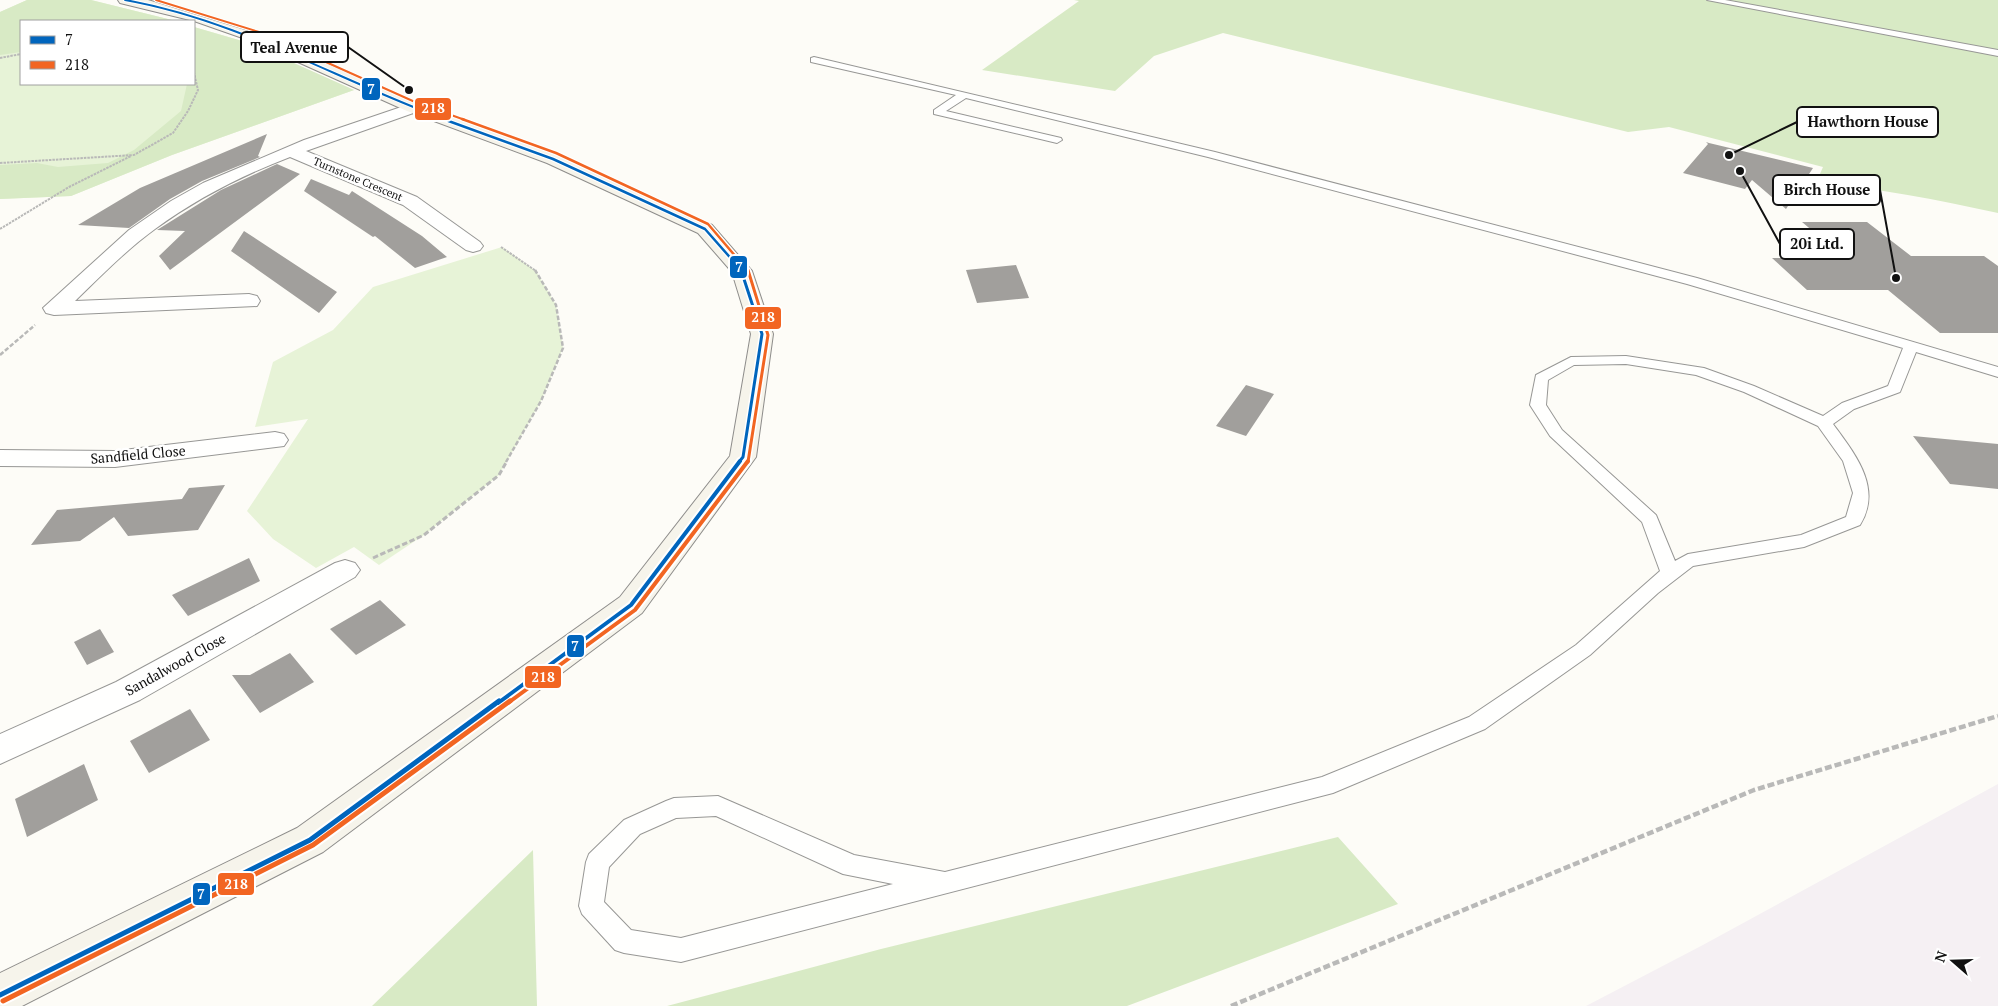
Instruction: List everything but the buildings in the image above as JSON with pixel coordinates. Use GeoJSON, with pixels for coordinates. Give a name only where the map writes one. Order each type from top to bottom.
{"type":"FeatureCollection","features":[{"type":"Feature","properties":{"kind":"street"},"geometry":{"type":"LineString","coordinates":[[0,995],[310,840],[631,605],[743,457],[762,334],[742,271],[705,229],[553,159],[414,108],[256,38],[148,4],[125,0]]}},
{"type":"Feature","properties":{"kind":"street"},"geometry":{"type":"LineString","coordinates":[[54,308],[147,226],[194,196],[248,169],[291,151],[414,108]]}},
{"type":"Feature","properties":{"kind":"street","name":"Turnstone Crescent"},"geometry":{"type":"LineString","coordinates":[[291,151],[410,201],[472,246]]}},
{"type":"Feature","properties":{"kind":"street"},"geometry":{"type":"LineString","coordinates":[[54,308],[249,301]]}},
{"type":"Feature","properties":{"kind":"street","name":"Sandfield Close"},"geometry":{"type":"LineString","coordinates":[[0,458],[115,459],[275,440]]}},
{"type":"Feature","properties":{"kind":"street","name":"Sandalwood Close"},"geometry":{"type":"LineString","coordinates":[[0,750],[128,690],[346,570]]}},
{"type":"Feature","properties":{"kind":"lane"},"geometry":{"type":"LineString","coordinates":[[1711,0],[1998,53]]}},
{"type":"Feature","properties":{"kind":"lane"},"geometry":{"type":"LineString","coordinates":[[814,60],[1211,154],[1692,281],[1998,372]]}},
{"type":"Feature","properties":{"kind":"lane"},"geometry":{"type":"LineString","coordinates":[[964,94],[938,112],[1057,140]]}},
{"type":"Feature","properties":{"kind":"lane"},"geometry":{"type":"LineString","coordinates":[[1824,422],[1848,406],[1895,389],[1911,346]]}},
{"type":"Feature","properties":{"kind":"lane"},"geometry":{"type":"LineString","coordinates":[[946,883],[852,866],[718,806],[674,808],[632,827],[598,862],[591,906],[624,941],[681,950],[946,883],[1325,786],[1477,722],[1583,650],[1670,573],[1688,560],[1804,541],[1854,521],[1862,493],[1851,460],[1824,422],[1749,389],[1698,371],[1626,360],[1571,360],[1541,378],[1538,405],[1556,433],[1650,519],[1670,573]]}},
{"type":"Feature","properties":{"kind":"path"},"geometry":{"type":"LineString","coordinates":[[0,59],[20,54]]}},
{"type":"Feature","properties":{"kind":"path"},"geometry":{"type":"LineString","coordinates":[[0,229],[69,187],[134,155],[172,133],[188,111],[198,90],[195,77]]}},
{"type":"Feature","properties":{"kind":"path"},"geometry":{"type":"LineString","coordinates":[[0,163],[134,155]]}},
{"type":"Feature","properties":{"kind":"path"},"geometry":{"type":"LineString","coordinates":[[346,570],[424,535],[499,475],[541,401],[563,348],[556,305],[536,271],[502,247],[472,246]]}},
{"type":"Feature","properties":{"kind":"path"},"geometry":{"type":"LineString","coordinates":[[0,355],[54,308]]}},
{"type":"Feature","properties":{"kind":"path"},"geometry":{"type":"LineString","coordinates":[[1231,1006],[1754,790],[1998,716]]}},
{"type":"Feature","properties":{"kind":"shaded area"},"geometry":{"type":"Polygon","coordinates":[[[1998,784],[1998,1006],[1586,1006],[1701,946],[1998,784]]]}},
{"type":"Feature","properties":{"kind":"green space"},"geometry":{"type":"Polygon","coordinates":[[[27,0],[91,0],[172,20],[20,20],[20,85],[195,85],[195,27],[249,43],[354,90],[172,155],[71,196],[0,199],[0,12],[27,0]]]}},
{"type":"Feature","properties":{"kind":"green space"},"geometry":{"type":"Polygon","coordinates":[[[27,0],[91,0],[172,20],[20,20],[20,52],[0,55],[0,12],[27,0]]]}},
{"type":"Feature","properties":{"kind":"green space"},"geometry":{"type":"Polygon","coordinates":[[[1074,0],[1998,0],[1998,213],[1908,195],[1816,183],[1823,167],[1669,127],[1628,132],[1223,33],[1154,56],[1115,91],[982,70],[1079,1],[1074,0]]]}},
{"type":"Feature","properties":{"kind":"green space"},"geometry":{"type":"Polygon","coordinates":[[[195,27],[249,43],[354,90],[172,155],[71,196],[0,199],[0,165],[37,163],[58,167],[108,163],[134,150],[181,111],[187,85],[195,85],[195,27]]]}},
{"type":"Feature","properties":{"kind":"green space"},"geometry":{"type":"Polygon","coordinates":[[[502,247],[536,271],[556,305],[563,348],[541,401],[499,475],[424,535],[379,565],[354,547],[316,568],[273,539],[247,511],[308,419],[255,427],[273,362],[333,330],[373,287],[502,247]]]}},
{"type":"Feature","properties":{"kind":"green space"},"geometry":{"type":"Polygon","coordinates":[[[1338,837],[1398,904],[1127,1006],[667,1006],[881,949],[1338,837]]]}},
{"type":"Feature","properties":{"kind":"green space"},"geometry":{"type":"Polygon","coordinates":[[[533,850],[537,1006],[372,1006],[533,850]]]}},
{"type":"Feature","properties":{"kind":"transit line","name":"7"},"geometry":{"type":"LineString","coordinates":[[0,995],[310,840],[631,605],[743,457],[762,334],[742,271],[705,229],[553,159],[413,108],[256,38],[148,4],[125,0]]}},
{"type":"Feature","properties":{"kind":"transit line","name":"218"},"geometry":{"type":"LineString","coordinates":[[3,1001],[313,845],[635,610],[749,460],[768,335],[747,268],[708,224],[556,153],[415,102],[259,32],[156,0]]}},
{"type":"Feature","properties":{"kind":"place","name":"Teal Avenue"},"geometry":{"type":"Point","coordinates":[409,90]}},
{"type":"Feature","properties":{"kind":"place","name":"Hawthorn House"},"geometry":{"type":"Point","coordinates":[1729,155]}},
{"type":"Feature","properties":{"kind":"place","name":"20i Ltd."},"geometry":{"type":"Point","coordinates":[1740,171]}},
{"type":"Feature","properties":{"kind":"place","name":"Birch House"},"geometry":{"type":"Point","coordinates":[1896,278]}}]}
